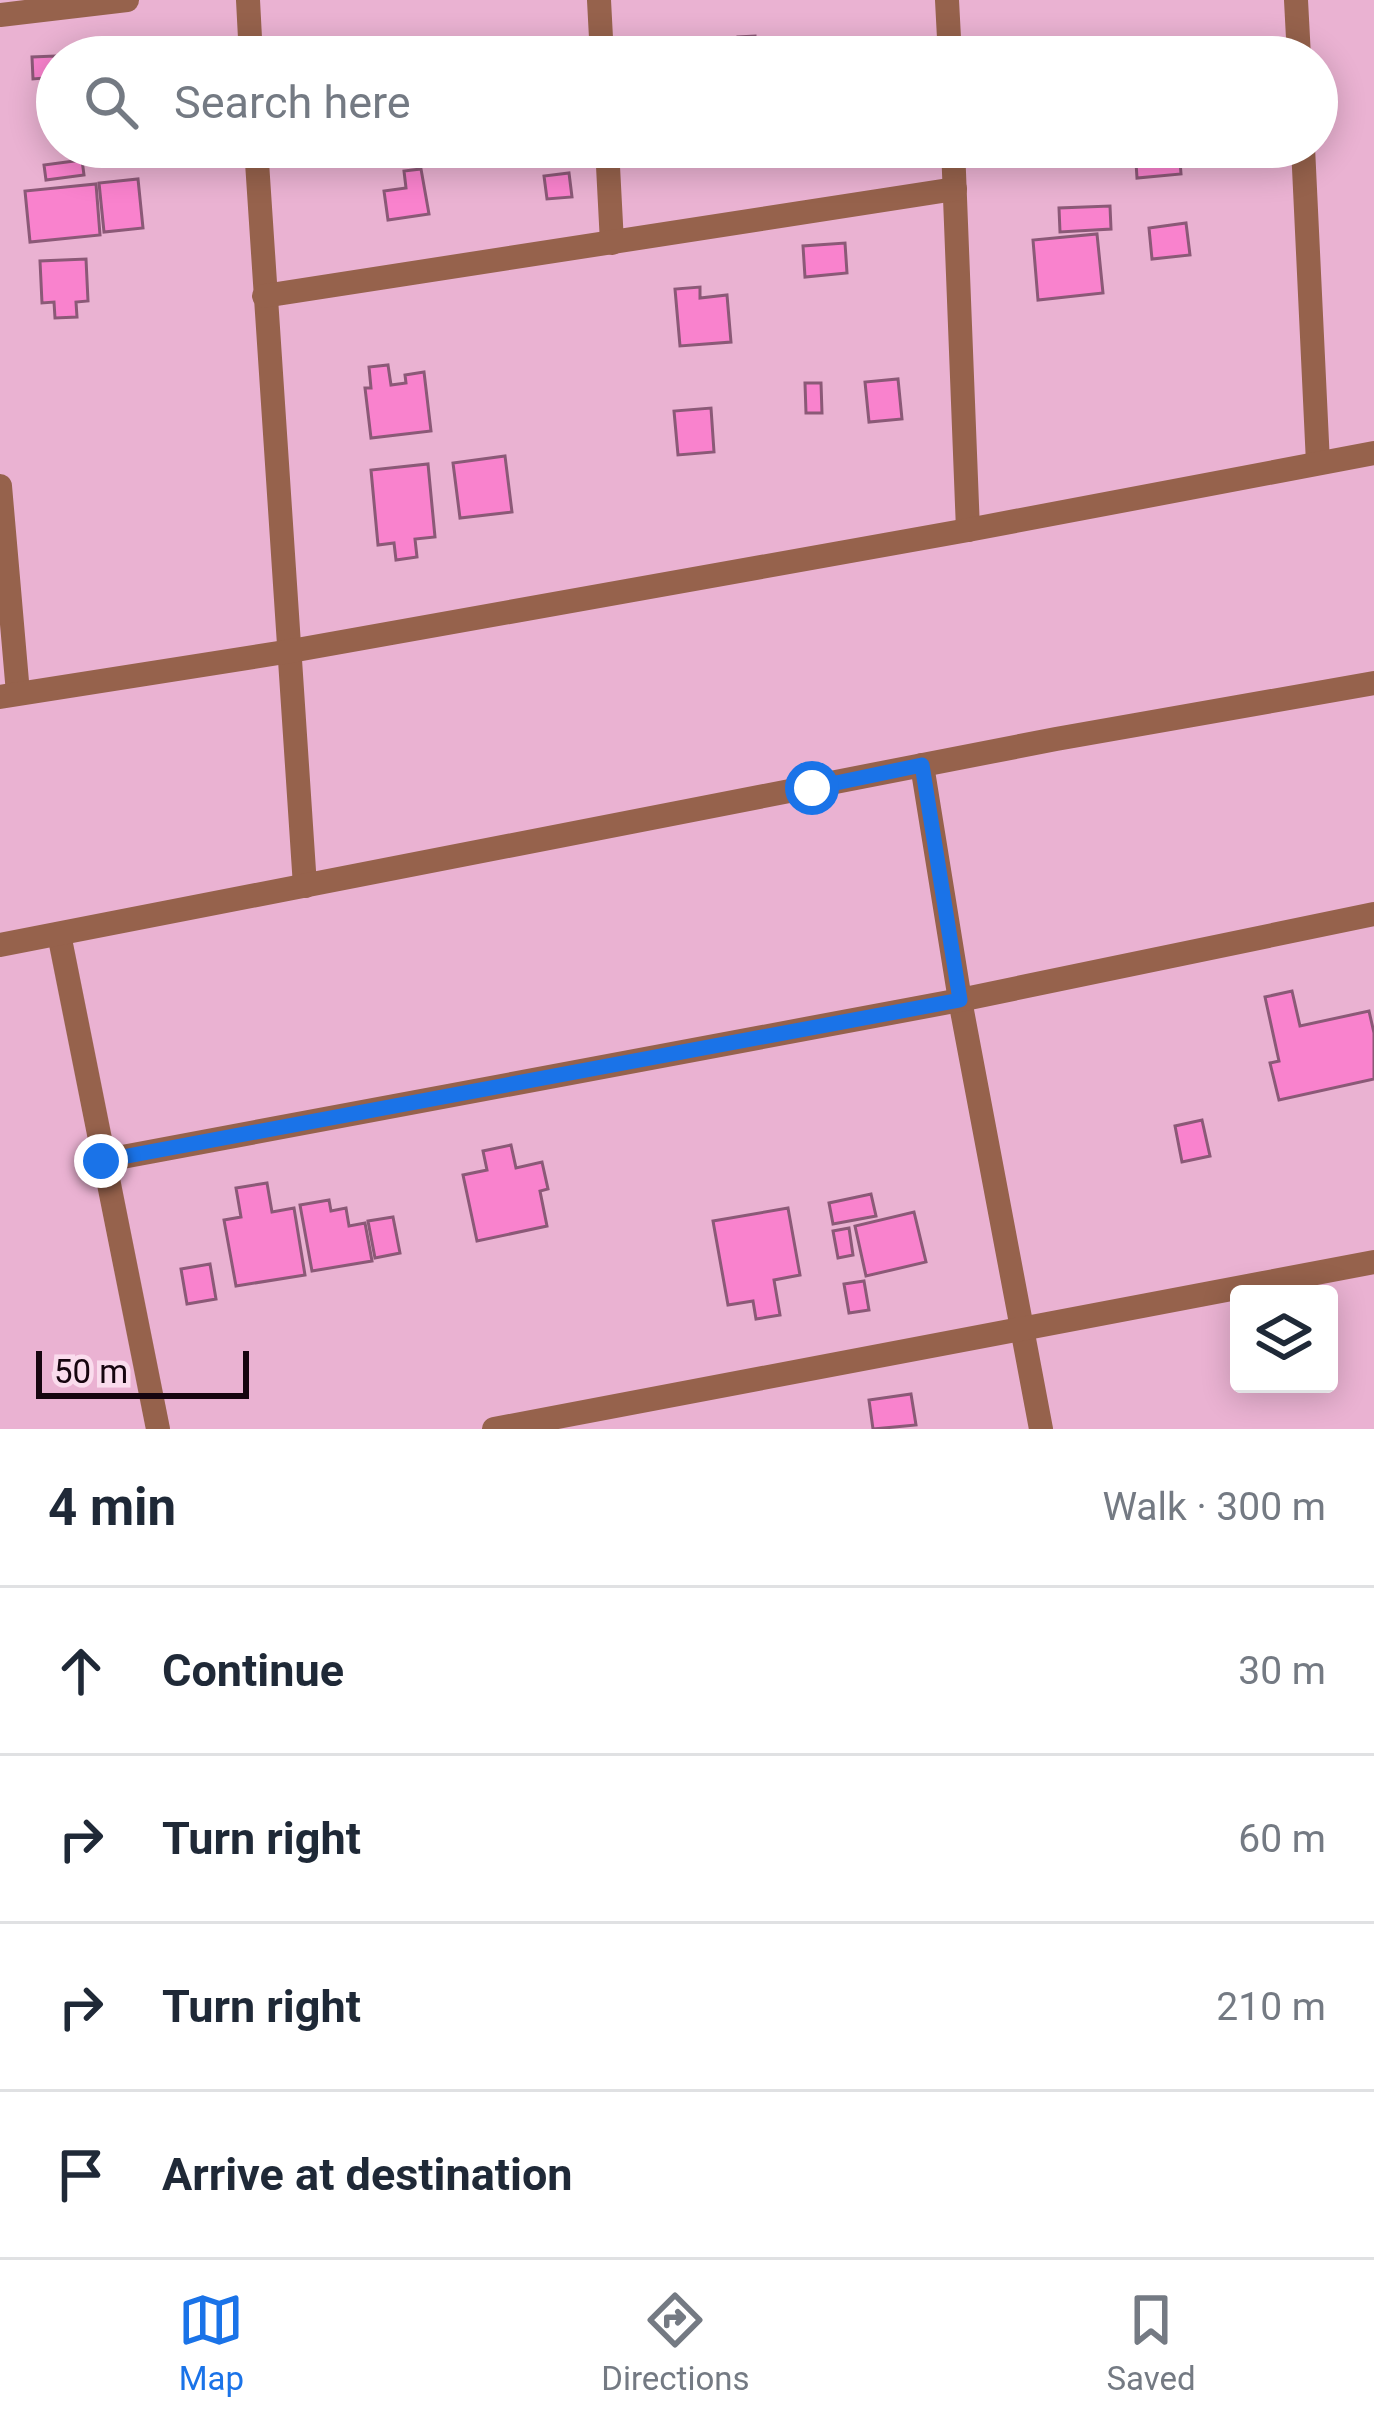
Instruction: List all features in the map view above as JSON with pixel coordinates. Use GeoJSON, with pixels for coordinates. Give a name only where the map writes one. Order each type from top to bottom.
{"type":"FeatureCollection","features":[{"type":"Feature","properties":{"kind":"street"},"geometry":{"type":"LineString","coordinates":[[0,15],[128,0]]}},
{"type":"Feature","properties":{"kind":"street"},"geometry":{"type":"LineString","coordinates":[[248,0],[250,36]]}},
{"type":"Feature","properties":{"kind":"street"},"geometry":{"type":"LineString","coordinates":[[599,0],[601,36]]}},
{"type":"Feature","properties":{"kind":"street"},"geometry":{"type":"LineString","coordinates":[[947,0],[949,36]]}},
{"type":"Feature","properties":{"kind":"street"},"geometry":{"type":"LineString","coordinates":[[1296,0],[1298,36]]}},
{"type":"Feature","properties":{"kind":"street"},"geometry":{"type":"LineString","coordinates":[[257,168],[305,886]]}},
{"type":"Feature","properties":{"kind":"street"},"geometry":{"type":"LineString","coordinates":[[608,168],[612,243]]}},
{"type":"Feature","properties":{"kind":"street"},"geometry":{"type":"LineString","coordinates":[[954,168],[968,530]]}},
{"type":"Feature","properties":{"kind":"street"},"geometry":{"type":"LineString","coordinates":[[1304,168],[1318,463]]}},
{"type":"Feature","properties":{"kind":"street"},"geometry":{"type":"LineString","coordinates":[[264,296],[955,190]]}},
{"type":"Feature","properties":{"kind":"street"},"geometry":{"type":"LineString","coordinates":[[0,486],[9,695],[291,651],[1374,453]]}},
{"type":"Feature","properties":{"kind":"street"},"geometry":{"type":"LineString","coordinates":[[0,945],[922,765],[1374,683]]}},
{"type":"Feature","properties":{"kind":"street"},"geometry":{"type":"LineString","coordinates":[[922,765],[960,1000],[1041,1429]]}},
{"type":"Feature","properties":{"kind":"street"},"geometry":{"type":"LineString","coordinates":[[101,1161],[960,1000],[1374,914]]}},
{"type":"Feature","properties":{"kind":"street"},"geometry":{"type":"LineString","coordinates":[[58,934],[158,1429]]}},
{"type":"Feature","properties":{"kind":"street"},"geometry":{"type":"LineString","coordinates":[[494,1429],[1374,1262]]}},
{"type":"Feature","properties":{"kind":"building"},"geometry":{"type":"Polygon","coordinates":[[[44,168],[83,168],[84,175],[46,180],[44,168]]]}},
{"type":"Feature","properties":{"kind":"building"},"geometry":{"type":"Polygon","coordinates":[[[1136,168],[1181,168],[1181,174],[1137,178],[1136,168]]]}},
{"type":"Feature","properties":{"kind":"building"},"geometry":{"type":"Polygon","coordinates":[[[421,169],[429,214],[388,220],[384,191],[406,188],[404,171],[421,169]]]}},
{"type":"Feature","properties":{"kind":"building"},"geometry":{"type":"Polygon","coordinates":[[[569,173],[572,197],[547,199],[544,176],[569,173]]]}},
{"type":"Feature","properties":{"kind":"building"},"geometry":{"type":"Polygon","coordinates":[[[138,179],[143,228],[104,232],[99,183],[138,179]]]}},
{"type":"Feature","properties":{"kind":"building"},"geometry":{"type":"Polygon","coordinates":[[[96,184],[100,235],[30,242],[25,191],[96,184]]]}},
{"type":"Feature","properties":{"kind":"building"},"geometry":{"type":"Polygon","coordinates":[[[1110,206],[1111,229],[1060,232],[1059,208],[1110,206]]]}},
{"type":"Feature","properties":{"kind":"building"},"geometry":{"type":"Polygon","coordinates":[[[1186,223],[1190,255],[1152,259],[1149,228],[1186,223]]]}},
{"type":"Feature","properties":{"kind":"building"},"geometry":{"type":"Polygon","coordinates":[[[1097,234],[1103,293],[1038,300],[1033,240],[1097,234]]]}},
{"type":"Feature","properties":{"kind":"building"},"geometry":{"type":"Polygon","coordinates":[[[845,243],[847,273],[805,277],[803,246],[845,243]]]}},
{"type":"Feature","properties":{"kind":"building"},"geometry":{"type":"Polygon","coordinates":[[[86,259],[88,301],[76,302],[77,317],[55,318],[54,302],[42,303],[40,261],[86,259]]]}},
{"type":"Feature","properties":{"kind":"building"},"geometry":{"type":"Polygon","coordinates":[[[700,287],[700,298],[727,295],[731,342],[680,346],[675,289],[700,287]]]}},
{"type":"Feature","properties":{"kind":"building"},"geometry":{"type":"Polygon","coordinates":[[[388,365],[391,385],[406,383],[405,375],[424,372],[431,431],[371,438],[365,388],[371,388],[369,367],[388,365]]]}},
{"type":"Feature","properties":{"kind":"building"},"geometry":{"type":"Polygon","coordinates":[[[898,379],[902,419],[869,422],[865,382],[898,379]]]}},
{"type":"Feature","properties":{"kind":"building"},"geometry":{"type":"Polygon","coordinates":[[[805,383],[821,383],[822,413],[806,413],[805,383]]]}},
{"type":"Feature","properties":{"kind":"building"},"geometry":{"type":"Polygon","coordinates":[[[711,408],[714,452],[678,455],[674,411],[711,408]]]}},
{"type":"Feature","properties":{"kind":"building"},"geometry":{"type":"Polygon","coordinates":[[[505,456],[512,512],[460,518],[453,463],[505,456]]]}},
{"type":"Feature","properties":{"kind":"building"},"geometry":{"type":"Polygon","coordinates":[[[428,464],[435,537],[415,539],[417,557],[396,560],[394,543],[378,545],[371,470],[428,464]]]}},
{"type":"Feature","properties":{"kind":"building"},"geometry":{"type":"Polygon","coordinates":[[[1292,991],[1300,1026],[1369,1011],[1374,1079],[1279,1100],[1270,1063],[1279,1061],[1265,997],[1292,991]]]}},
{"type":"Feature","properties":{"kind":"building"},"geometry":{"type":"Polygon","coordinates":[[[1202,1120],[1210,1156],[1182,1162],[1175,1126],[1202,1120]]]}},
{"type":"Feature","properties":{"kind":"building"},"geometry":{"type":"Polygon","coordinates":[[[511,1145],[516,1168],[542,1162],[548,1189],[540,1191],[547,1226],[477,1241],[463,1175],[487,1170],[483,1151],[511,1145]]]}},
{"type":"Feature","properties":{"kind":"building"},"geometry":{"type":"Polygon","coordinates":[[[267,1183],[272,1212],[294,1208],[305,1275],[236,1286],[224,1220],[241,1217],[236,1188],[267,1183]]]}},
{"type":"Feature","properties":{"kind":"building"},"geometry":{"type":"Polygon","coordinates":[[[871,1194],[876,1216],[833,1224],[829,1203],[871,1194]]]}},
{"type":"Feature","properties":{"kind":"building"},"geometry":{"type":"Polygon","coordinates":[[[329,1200],[331,1211],[346,1208],[349,1226],[365,1223],[372,1261],[312,1271],[300,1205],[329,1200]]]}},
{"type":"Feature","properties":{"kind":"building"},"geometry":{"type":"Polygon","coordinates":[[[788,1208],[800,1275],[774,1280],[780,1315],[756,1319],[753,1301],[728,1305],[713,1221],[788,1208]]]}},
{"type":"Feature","properties":{"kind":"building"},"geometry":{"type":"Polygon","coordinates":[[[914,1212],[926,1262],[866,1276],[855,1226],[914,1212]]]}},
{"type":"Feature","properties":{"kind":"building"},"geometry":{"type":"Polygon","coordinates":[[[393,1217],[400,1253],[375,1258],[368,1221],[393,1217]]]}},
{"type":"Feature","properties":{"kind":"building"},"geometry":{"type":"Polygon","coordinates":[[[849,1228],[853,1255],[838,1258],[833,1231],[849,1228]]]}},
{"type":"Feature","properties":{"kind":"building"},"geometry":{"type":"Polygon","coordinates":[[[210,1264],[216,1299],[187,1304],[181,1269],[210,1264]]]}},
{"type":"Feature","properties":{"kind":"building"},"geometry":{"type":"Polygon","coordinates":[[[864,1281],[869,1310],[849,1313],[844,1284],[864,1281]]]}},
{"type":"Feature","properties":{"kind":"building"},"geometry":{"type":"Polygon","coordinates":[[[911,1394],[916,1425],[873,1429],[869,1400],[911,1394]]]}},
{"type":"Feature","properties":{"kind":"route"},"geometry":{"type":"LineString","coordinates":[[101,1161],[960,1000],[922,765],[812,788]]}}]}
